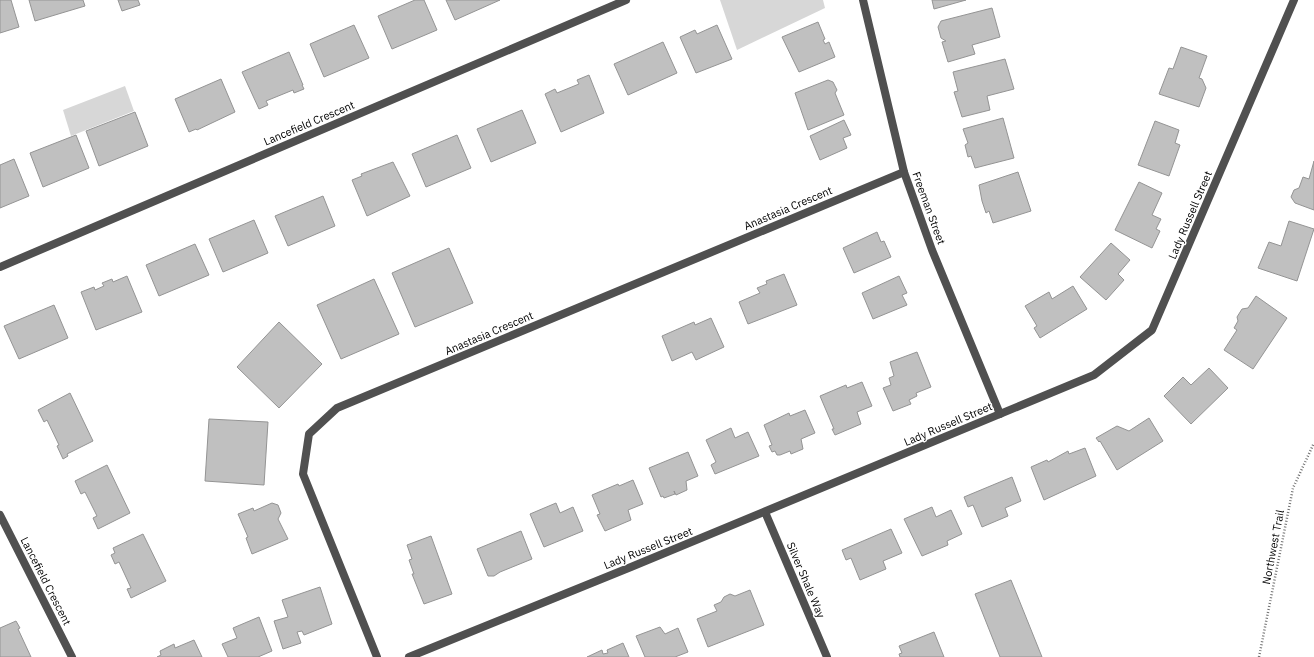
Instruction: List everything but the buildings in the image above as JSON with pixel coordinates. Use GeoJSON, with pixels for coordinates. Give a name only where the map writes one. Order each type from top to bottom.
{"type":"FeatureCollection","features":[{"type":"Feature","properties":{"kind":"street","name":"Lancefield Crescent"},"geometry":{"type":"LineString","coordinates":[[0,267],[626,0]]}},
{"type":"Feature","properties":{"kind":"street","name":"Freeman Street"},"geometry":{"type":"LineString","coordinates":[[864,0],[904,172],[932,250],[1000,414]]}},
{"type":"Feature","properties":{"kind":"street","name":"Lady Russell Street"},"geometry":{"type":"LineString","coordinates":[[409,657],[765,512],[1094,375],[1152,330],[1294,0]]}},
{"type":"Feature","properties":{"kind":"street","name":"Anastasia Crescent"},"geometry":{"type":"LineString","coordinates":[[377,657],[303,474],[309,434],[337,408],[904,172]]}},
{"type":"Feature","properties":{"kind":"street","name":"Silver Shale Way"},"geometry":{"type":"LineString","coordinates":[[765,512],[827,657]]}},
{"type":"Feature","properties":{"kind":"street","name":"Lancefield Crescent"},"geometry":{"type":"LineString","coordinates":[[0,515],[72,657]]}},
{"type":"Feature","properties":{"kind":"path","name":"Northwest Trail"},"geometry":{"type":"LineString","coordinates":[[1260,657],[1293,488],[1314,443]]}},
{"type":"Feature","properties":{"kind":"shaded area"},"geometry":{"type":"Polygon","coordinates":[[[720,0],[823,0],[825,8],[737,50],[720,0]]]}},
{"type":"Feature","properties":{"kind":"shaded area"},"geometry":{"type":"Polygon","coordinates":[[[125,86],[134,111],[71,136],[63,110],[125,86]]]}}]}
